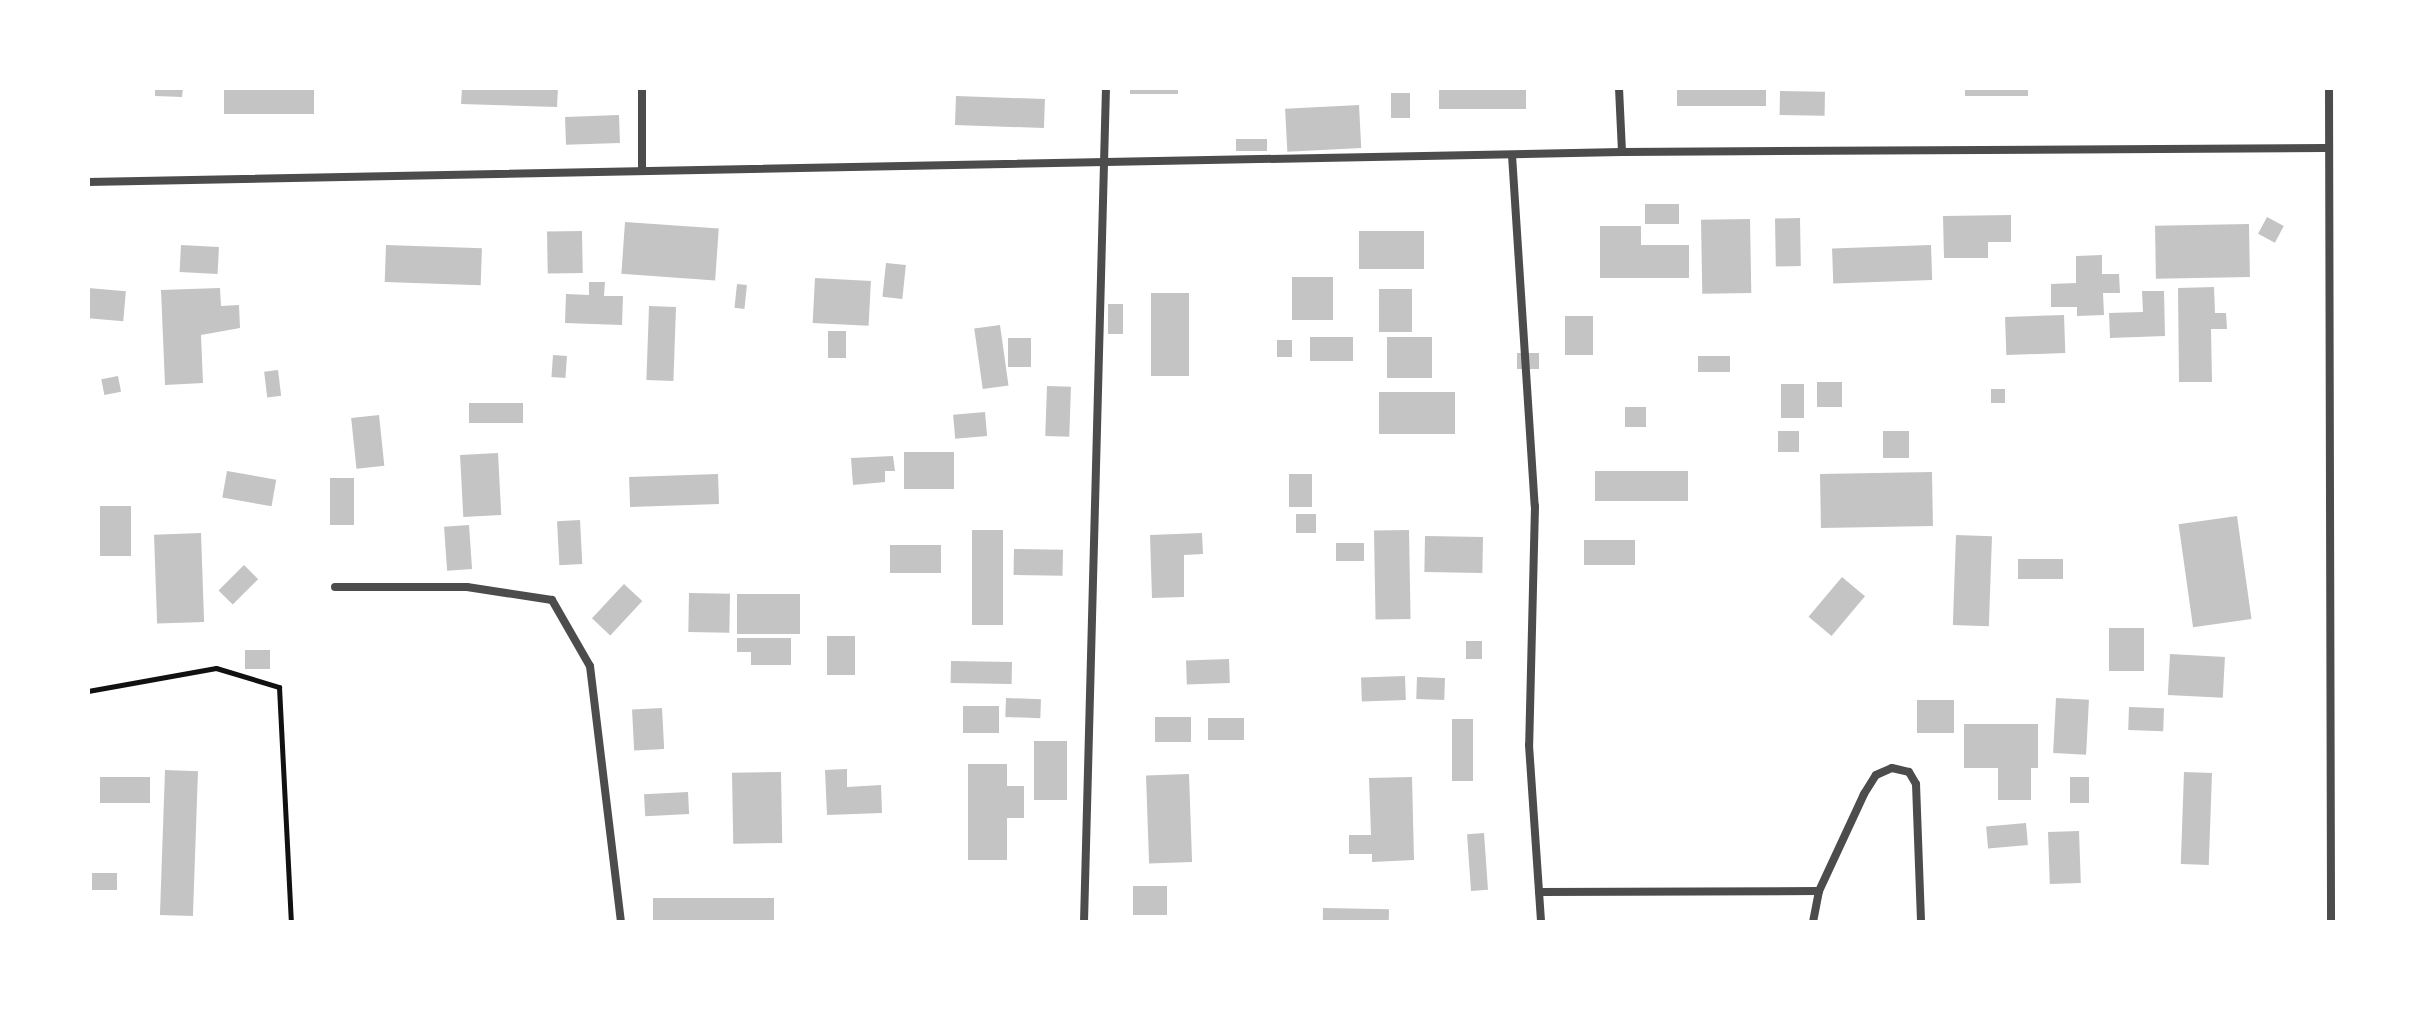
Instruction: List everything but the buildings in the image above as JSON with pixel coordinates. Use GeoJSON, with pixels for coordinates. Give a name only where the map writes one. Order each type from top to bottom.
{"type":"FeatureCollection","features":[{"type":"Feature","properties":{"kind":"street"},"geometry":{"type":"LineString","coordinates":[[642,88],[642,171]]}},
{"type":"Feature","properties":{"kind":"street"},"geometry":{"type":"LineString","coordinates":[[1084,922],[1106,88]]}},
{"type":"Feature","properties":{"kind":"street"},"geometry":{"type":"LineString","coordinates":[[1619,88],[1622,152]]}},
{"type":"Feature","properties":{"kind":"street"},"geometry":{"type":"LineString","coordinates":[[2329,88],[2325,148],[2331,922]]}},
{"type":"Feature","properties":{"kind":"street"},"geometry":{"type":"LineString","coordinates":[[88,182],[1106,165],[1622,152],[2325,148]]}},
{"type":"Feature","properties":{"kind":"street"},"geometry":{"type":"LineString","coordinates":[[1512,155],[1535,506],[1529,745],[1541,922]]}},
{"type":"Feature","properties":{"kind":"street"},"geometry":{"type":"LineString","coordinates":[[335,587],[467,587],[552,600],[590,666],[621,922]]}},
{"type":"Feature","properties":{"kind":"street"},"geometry":{"type":"LineString","coordinates":[[1813,922],[1819,891],[1876,775],[1892,768],[1909,772],[1919,809],[1921,922]]}},
{"type":"Feature","properties":{"kind":"street"},"geometry":{"type":"LineString","coordinates":[[1539,892],[1819,891]]}},
{"type":"Feature","properties":{"kind":"path"},"geometry":{"type":"LineString","coordinates":[[88,691],[216,668],[279,687],[291,922]]}}]}
